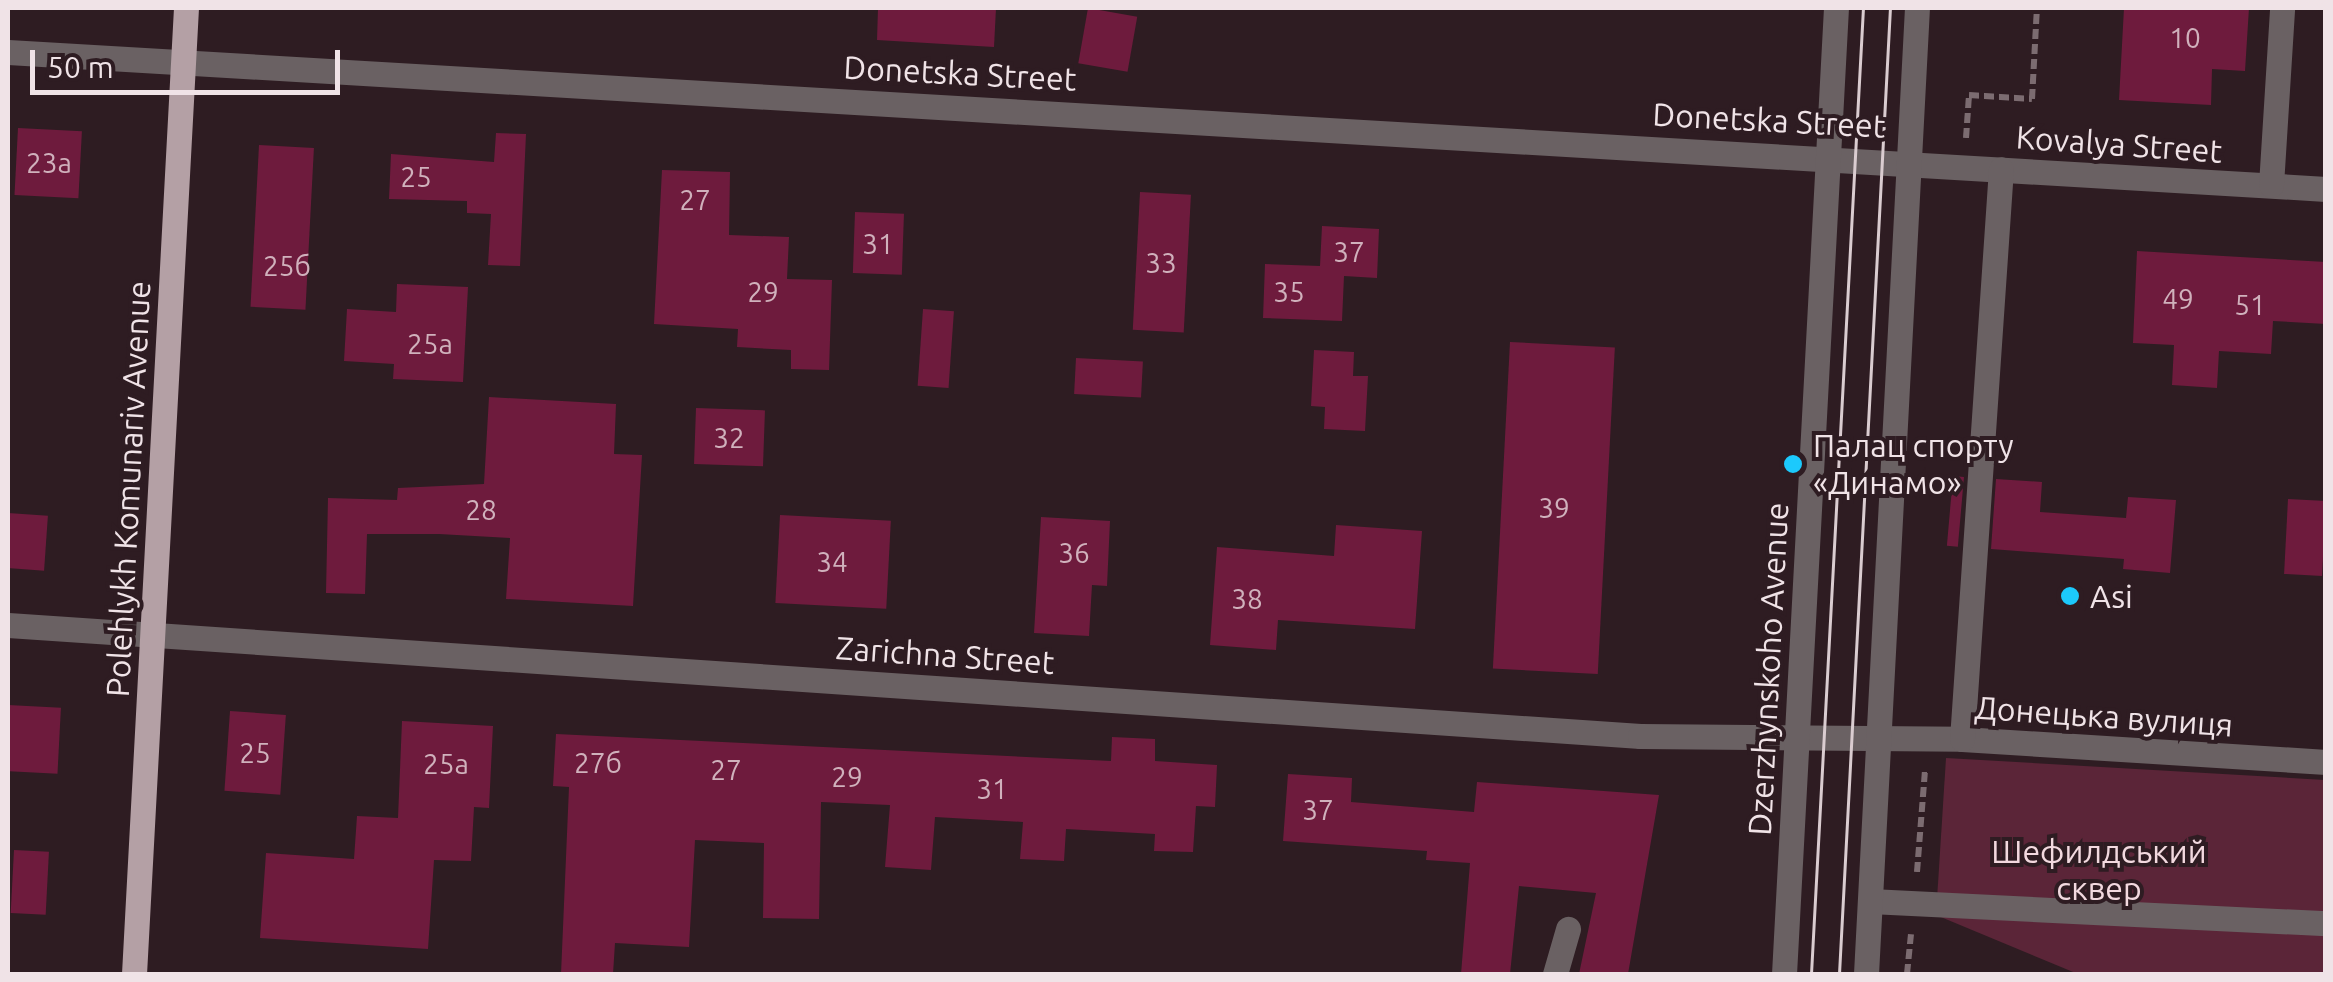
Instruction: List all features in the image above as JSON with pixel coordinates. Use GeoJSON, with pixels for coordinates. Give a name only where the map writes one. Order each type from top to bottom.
{"type":"FeatureCollection","features":[{"type":"Feature","properties":{"kind":"main road","name":"Polehlykh Komunariv Avenue"},"geometry":{"type":"LineString","coordinates":[[134,974],[186,8]]}},
{"type":"Feature","properties":{"kind":"street","name":"Dzerzhynskoho Avenue"},"geometry":{"type":"LineString","coordinates":[[1784,974],[1836,8]]}},
{"type":"Feature","properties":{"kind":"street"},"geometry":{"type":"LineString","coordinates":[[1866,974],[1917,8]]}},
{"type":"Feature","properties":{"kind":"street"},"geometry":{"type":"LineString","coordinates":[[2271,186],[2282,8]]}},
{"type":"Feature","properties":{"kind":"street","name":"Donetska Street"},"geometry":{"type":"LineString","coordinates":[[8,52],[1909,161]]}},
{"type":"Feature","properties":{"kind":"street","name":"Kovalya Street"},"geometry":{"type":"LineString","coordinates":[[1909,161],[2326,189]]}},
{"type":"Feature","properties":{"kind":"street"},"geometry":{"type":"LineString","coordinates":[[1962,739],[2001,169]]}},
{"type":"Feature","properties":{"kind":"street","name":"Zarichna Street"},"geometry":{"type":"LineString","coordinates":[[8,625],[1640,736],[1798,733],[1878,737]]}},
{"type":"Feature","properties":{"kind":"street","name":"Донецька вулиця"},"geometry":{"type":"LineString","coordinates":[[1878,737],[2326,762]]}},
{"type":"Feature","properties":{"kind":"street"},"geometry":{"type":"LineString","coordinates":[[1870,900],[2326,923]]}},
{"type":"Feature","properties":{"kind":"street"},"geometry":{"type":"LineString","coordinates":[[1555,974],[1568,929]]}},
{"type":"Feature","properties":{"kind":"green space","name":"Шефилдський сквер"},"geometry":{"type":"Polygon","coordinates":[[[1946,758],[2325,780],[2325,974],[2078,974],[1936,915],[1946,758]]]}},
{"type":"Feature","properties":{"kind":"building"},"geometry":{"type":"Polygon","coordinates":[[[878,8],[996,8],[994,47],[877,40],[878,8]]]}},
{"type":"Feature","properties":{"kind":"building"},"geometry":{"type":"Polygon","coordinates":[[[1088,8],[1137,17],[1128,72],[1078,63],[1088,8]]]}},
{"type":"Feature","properties":{"kind":"building"},"geometry":{"type":"Polygon","coordinates":[[[2124,8],[2249,8],[2245,71],[2212,69],[2211,105],[2119,100],[2124,8]]]}},
{"type":"Feature","properties":{"kind":"building"},"geometry":{"type":"Polygon","coordinates":[[[18,128],[82,131],[78,198],[14,195],[18,128]]]}},
{"type":"Feature","properties":{"kind":"building"},"geometry":{"type":"Polygon","coordinates":[[[496,133],[526,134],[520,266],[488,265],[491,214],[467,213],[467,201],[389,199],[391,154],[494,162],[496,133]]]}},
{"type":"Feature","properties":{"kind":"building"},"geometry":{"type":"Polygon","coordinates":[[[259,145],[314,148],[305,310],[251,307],[259,145]]]}},
{"type":"Feature","properties":{"kind":"building"},"geometry":{"type":"Polygon","coordinates":[[[662,170],[730,172],[729,235],[789,237],[787,279],[832,280],[829,370],[791,369],[791,350],[737,347],[738,329],[654,324],[662,170]]]}},
{"type":"Feature","properties":{"kind":"building"},"geometry":{"type":"Polygon","coordinates":[[[1140,192],[1191,195],[1184,332],[1133,330],[1140,192]]]}},
{"type":"Feature","properties":{"kind":"building"},"geometry":{"type":"Polygon","coordinates":[[[855,212],[904,214],[902,275],[853,273],[855,212]]]}},
{"type":"Feature","properties":{"kind":"building"},"geometry":{"type":"Polygon","coordinates":[[[1322,226],[1379,229],[1377,278],[1344,276],[1342,321],[1263,318],[1265,264],[1320,266],[1322,226]]]}},
{"type":"Feature","properties":{"kind":"building"},"geometry":{"type":"Polygon","coordinates":[[[2137,251],[2326,262],[2326,324],[2273,321],[2271,354],[2219,351],[2217,388],[2172,385],[2174,345],[2133,343],[2137,251]]]}},
{"type":"Feature","properties":{"kind":"building"},"geometry":{"type":"Polygon","coordinates":[[[397,284],[468,287],[463,382],[393,379],[394,364],[344,361],[347,309],[396,312],[397,284]]]}},
{"type":"Feature","properties":{"kind":"building"},"geometry":{"type":"Polygon","coordinates":[[[923,309],[954,311],[949,388],[918,386],[923,309]]]}},
{"type":"Feature","properties":{"kind":"building"},"geometry":{"type":"Polygon","coordinates":[[[1510,342],[1615,347],[1598,674],[1493,669],[1510,342]]]}},
{"type":"Feature","properties":{"kind":"building"},"geometry":{"type":"Polygon","coordinates":[[[1314,350],[1354,352],[1353,376],[1368,376],[1365,431],[1324,429],[1325,407],[1311,406],[1314,350]]]}},
{"type":"Feature","properties":{"kind":"building"},"geometry":{"type":"Polygon","coordinates":[[[1076,358],[1143,362],[1141,397],[1074,394],[1076,358]]]}},
{"type":"Feature","properties":{"kind":"building"},"geometry":{"type":"Polygon","coordinates":[[[489,397],[616,404],[614,454],[642,455],[633,606],[506,599],[510,538],[439,534],[367,534],[365,594],[326,593],[328,498],[397,500],[398,488],[484,484],[489,397]]]}},
{"type":"Feature","properties":{"kind":"building"},"geometry":{"type":"Polygon","coordinates":[[[696,408],[765,410],[763,466],[694,464],[696,408]]]}},
{"type":"Feature","properties":{"kind":"building"},"geometry":{"type":"Polygon","coordinates":[[[1953,476],[1964,477],[1958,547],[1947,546],[1953,476]]]}},
{"type":"Feature","properties":{"kind":"building"},"geometry":{"type":"Polygon","coordinates":[[[1996,479],[2042,482],[2040,512],[2126,518],[2128,497],[2176,500],[2170,573],[2123,569],[2124,559],[1991,549],[1996,479]]]}},
{"type":"Feature","properties":{"kind":"building"},"geometry":{"type":"Polygon","coordinates":[[[2288,499],[2326,501],[2322,576],[2284,574],[2288,499]]]}},
{"type":"Feature","properties":{"kind":"building"},"geometry":{"type":"Polygon","coordinates":[[[8,513],[48,516],[44,571],[8,568],[8,513]]]}},
{"type":"Feature","properties":{"kind":"building"},"geometry":{"type":"Polygon","coordinates":[[[780,515],[891,521],[886,609],[775,603],[780,515]]]}},
{"type":"Feature","properties":{"kind":"building"},"geometry":{"type":"Polygon","coordinates":[[[1041,517],[1110,521],[1107,586],[1092,585],[1089,636],[1034,633],[1041,517]]]}},
{"type":"Feature","properties":{"kind":"building"},"geometry":{"type":"Polygon","coordinates":[[[1336,525],[1422,531],[1415,629],[1278,620],[1276,650],[1210,645],[1217,547],[1334,556],[1336,525]]]}},
{"type":"Feature","properties":{"kind":"building"},"geometry":{"type":"Polygon","coordinates":[[[8,705],[61,708],[57,774],[8,771],[8,705]]]}},
{"type":"Feature","properties":{"kind":"building"},"geometry":{"type":"Polygon","coordinates":[[[230,711],[286,715],[280,795],[224,791],[230,711]]]}},
{"type":"Feature","properties":{"kind":"building"},"geometry":{"type":"Polygon","coordinates":[[[402,721],[493,726],[489,808],[474,807],[471,861],[434,860],[428,949],[260,938],[266,853],[354,859],[357,816],[398,818],[402,721]]]}},
{"type":"Feature","properties":{"kind":"building"},"geometry":{"type":"Polygon","coordinates":[[[556,734],[1111,761],[1112,737],[1155,739],[1155,761],[1217,765],[1215,807],[1196,806],[1193,852],[1154,851],[1155,834],[1066,829],[1064,861],[1020,859],[1023,822],[935,817],[931,870],[885,867],[890,805],[821,802],[819,919],[763,918],[764,843],[695,840],[689,947],[615,943],[613,974],[561,974],[569,787],[553,786],[556,734]]]}},
{"type":"Feature","properties":{"kind":"building"},"geometry":{"type":"Polygon","coordinates":[[[1288,774],[1352,778],[1351,802],[1474,812],[1477,782],[1659,795],[1628,974],[1579,974],[1596,893],[1519,886],[1510,974],[1461,974],[1470,863],[1426,860],[1427,851],[1283,841],[1288,774]]]}},
{"type":"Feature","properties":{"kind":"building"},"geometry":{"type":"Polygon","coordinates":[[[14,850],[49,852],[46,915],[11,913],[14,850]]]}},
{"type":"Feature","properties":{"kind":"tram line"},"geometry":{"type":"LineString","coordinates":[[1811,974],[1863,8]]}},
{"type":"Feature","properties":{"kind":"tram line"},"geometry":{"type":"LineString","coordinates":[[1839,974],[1890,8]]}},
{"type":"Feature","properties":{"kind":"place","name":"Палац спорту «Динамо»"},"geometry":{"type":"Point","coordinates":[1793,464]}},
{"type":"Feature","properties":{"kind":"place","name":"Asi"},"geometry":{"type":"Point","coordinates":[2070,596]}}]}
